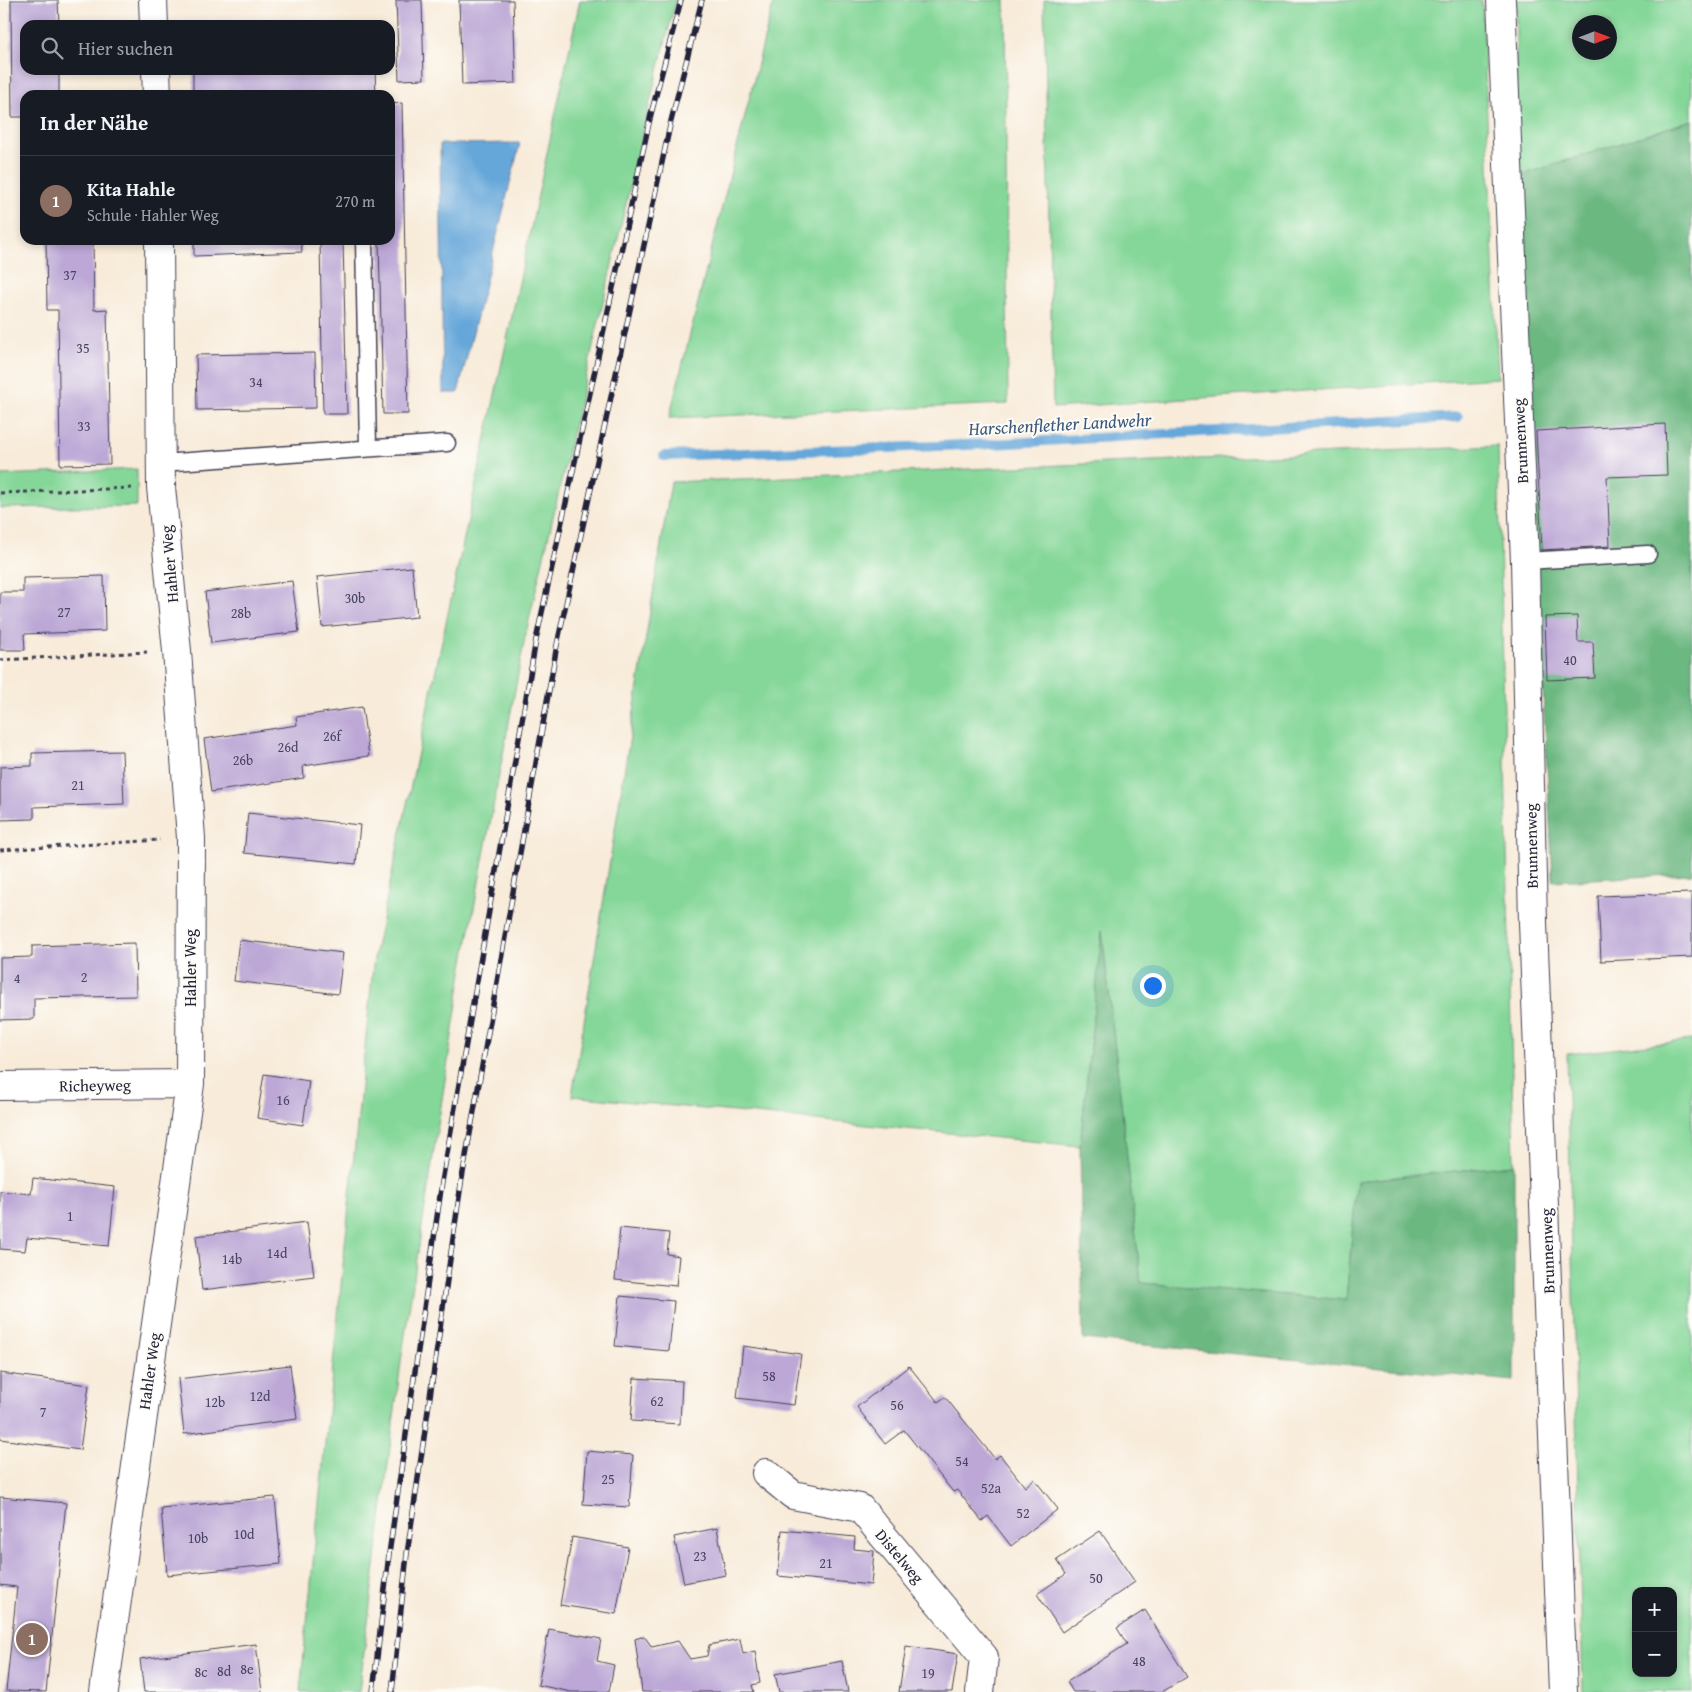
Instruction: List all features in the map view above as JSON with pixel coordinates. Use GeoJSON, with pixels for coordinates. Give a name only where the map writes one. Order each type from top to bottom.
{"type":"FeatureCollection","features":[{"type":"Feature","properties":{"kind":"street"},"geometry":{"type":"LineString","coordinates":[[154,0],[154,20]]}},
{"type":"Feature","properties":{"kind":"street","name":"Brunnenweg"},"geometry":{"type":"LineString","coordinates":[[1501,0],[1525,561],[1533,923],[1563,1692]]}},
{"type":"Feature","properties":{"kind":"street"},"geometry":{"type":"LineString","coordinates":[[156,75],[156,90]]}},
{"type":"Feature","properties":{"kind":"street","name":"Hahler Weg"},"geometry":{"type":"LineString","coordinates":[[104,1692],[190,1084],[191,838],[161,475],[159,245]]}},
{"type":"Feature","properties":{"kind":"street","name":"Richeyweg"},"geometry":{"type":"LineString","coordinates":[[0,1086],[190,1084]]}},
{"type":"Feature","properties":{"kind":"street","name":"Distelweg"},"geometry":{"type":"LineString","coordinates":[[766,1473],[793,1495],[860,1508],[984,1657],[980,1692]]}},
{"type":"Feature","properties":{"kind":"lane"},"geometry":{"type":"LineString","coordinates":[[364,245],[368,448]]}},
{"type":"Feature","properties":{"kind":"lane"},"geometry":{"type":"LineString","coordinates":[[161,475],[368,448],[448,444]]}},
{"type":"Feature","properties":{"kind":"lane"},"geometry":{"type":"LineString","coordinates":[[1525,561],[1648,554]]}},
{"type":"Feature","properties":{"kind":"path"},"geometry":{"type":"LineString","coordinates":[[0,493],[161,475]]}},
{"type":"Feature","properties":{"kind":"path"},"geometry":{"type":"LineString","coordinates":[[0,660],[177,651]]}},
{"type":"Feature","properties":{"kind":"path"},"geometry":{"type":"LineString","coordinates":[[0,850],[191,838]]}},
{"type":"Feature","properties":{"kind":"green space"},"geometry":{"type":"Polygon","coordinates":[[[580,0],[676,0],[648,110],[525,637],[462,972],[402,1354],[359,1692],[300,1692],[374,957],[580,0]]]}},
{"type":"Feature","properties":{"kind":"green space"},"geometry":{"type":"Polygon","coordinates":[[[774,0],[1005,0],[1008,404],[669,418],[774,0]]]}},
{"type":"Feature","properties":{"kind":"green space"},"geometry":{"type":"Polygon","coordinates":[[[1044,0],[1482,0],[1498,378],[1053,408],[1044,0]]]}},
{"type":"Feature","properties":{"kind":"green space"},"geometry":{"type":"Polygon","coordinates":[[[1516,0],[1692,0],[1692,120],[1516,177],[1516,0]]]}},
{"type":"Feature","properties":{"kind":"green space"},"geometry":{"type":"Polygon","coordinates":[[[1692,120],[1692,874],[1553,881],[1516,177],[1692,120]]]}},
{"type":"Feature","properties":{"kind":"green space"},"geometry":{"type":"Polygon","coordinates":[[[1498,446],[1514,1165],[1357,1181],[1346,1300],[1141,1283],[1102,934],[1080,1146],[572,1096],[671,482],[1498,446]]]}},
{"type":"Feature","properties":{"kind":"green space"},"geometry":{"type":"Polygon","coordinates":[[[137,469],[137,506],[0,508],[0,475],[137,469]]]}},
{"type":"Feature","properties":{"kind":"green space"},"geometry":{"type":"Polygon","coordinates":[[[1102,931],[1141,1283],[1346,1300],[1357,1181],[1514,1165],[1514,1381],[1083,1339],[1080,1146],[1102,931]]]}},
{"type":"Feature","properties":{"kind":"green space"},"geometry":{"type":"Polygon","coordinates":[[[1692,1040],[1692,1692],[1583,1692],[1567,1054],[1692,1040]]]}},
{"type":"Feature","properties":{"kind":"water"},"geometry":{"type":"Polygon","coordinates":[[[520,143],[458,393],[443,393],[440,144],[520,143]]]}},
{"type":"Feature","properties":{"kind":"building"},"geometry":{"type":"Polygon","coordinates":[[[11,0],[58,0],[59,20],[20,20],[20,75],[59,75],[59,90],[20,90],[20,117],[12,117],[11,0]]]}},
{"type":"Feature","properties":{"kind":"building"},"geometry":{"type":"Polygon","coordinates":[[[396,0],[422,0],[424,79],[399,80],[396,0]]]}},
{"type":"Feature","properties":{"kind":"building"},"geometry":{"type":"Polygon","coordinates":[[[459,0],[513,0],[516,83],[462,85],[459,0]]]}},
{"type":"Feature","properties":{"kind":"building"},"geometry":{"type":"Polygon","coordinates":[[[193,75],[375,75],[376,90],[193,90],[193,75]]]}},
{"type":"Feature","properties":{"kind":"building"},"geometry":{"type":"Polygon","coordinates":[[[402,103],[408,414],[383,414],[379,245],[395,245],[395,104],[402,103]]]}},
{"type":"Feature","properties":{"kind":"building"},"geometry":{"type":"Polygon","coordinates":[[[46,245],[93,245],[94,310],[107,309],[110,464],[60,465],[58,310],[47,310],[46,245]]]}},
{"type":"Feature","properties":{"kind":"building"},"geometry":{"type":"Polygon","coordinates":[[[194,245],[301,245],[302,252],[194,256],[194,245]]]}},
{"type":"Feature","properties":{"kind":"building"},"geometry":{"type":"Polygon","coordinates":[[[320,245],[343,245],[347,414],[323,414],[320,245]]]}},
{"type":"Feature","properties":{"kind":"building"},"geometry":{"type":"Polygon","coordinates":[[[315,353],[316,408],[197,410],[196,355],[315,353]]]}},
{"type":"Feature","properties":{"kind":"building"},"geometry":{"type":"Polygon","coordinates":[[[1665,424],[1667,475],[1607,477],[1610,546],[1542,550],[1536,431],[1665,424]]]}},
{"type":"Feature","properties":{"kind":"building"},"geometry":{"type":"Polygon","coordinates":[[[412,567],[417,617],[322,627],[317,577],[412,567]]]}},
{"type":"Feature","properties":{"kind":"building"},"geometry":{"type":"Polygon","coordinates":[[[104,576],[105,631],[24,634],[25,650],[0,650],[0,592],[23,592],[23,578],[104,576]]]}},
{"type":"Feature","properties":{"kind":"building"},"geometry":{"type":"Polygon","coordinates":[[[292,581],[299,632],[211,643],[205,592],[292,581]]]}},
{"type":"Feature","properties":{"kind":"building"},"geometry":{"type":"Polygon","coordinates":[[[1577,616],[1578,642],[1593,642],[1595,678],[1547,680],[1545,617],[1577,616]]]}},
{"type":"Feature","properties":{"kind":"building"},"geometry":{"type":"Polygon","coordinates":[[[362,707],[369,756],[303,766],[304,778],[211,792],[204,739],[297,725],[296,717],[362,707]]]}},
{"type":"Feature","properties":{"kind":"building"},"geometry":{"type":"Polygon","coordinates":[[[122,751],[124,804],[34,807],[34,819],[0,820],[0,767],[32,766],[32,753],[122,751]]]}},
{"type":"Feature","properties":{"kind":"building"},"geometry":{"type":"Polygon","coordinates":[[[248,813],[360,825],[356,864],[244,853],[248,813]]]}},
{"type":"Feature","properties":{"kind":"building"},"geometry":{"type":"Polygon","coordinates":[[[1692,893],[1692,957],[1601,961],[1598,896],[1692,893]]]}},
{"type":"Feature","properties":{"kind":"building"},"geometry":{"type":"Polygon","coordinates":[[[239,940],[343,953],[338,994],[234,981],[239,940]]]}},
{"type":"Feature","properties":{"kind":"building"},"geometry":{"type":"Polygon","coordinates":[[[135,943],[136,996],[34,998],[34,1019],[0,1020],[0,958],[32,957],[32,946],[135,943]]]}},
{"type":"Feature","properties":{"kind":"building"},"geometry":{"type":"Polygon","coordinates":[[[264,1074],[309,1081],[303,1125],[257,1118],[264,1074]]]}},
{"type":"Feature","properties":{"kind":"building"},"geometry":{"type":"Polygon","coordinates":[[[33,1178],[115,1187],[109,1246],[27,1238],[25,1251],[0,1249],[0,1191],[31,1194],[33,1178]]]}},
{"type":"Feature","properties":{"kind":"building"},"geometry":{"type":"Polygon","coordinates":[[[307,1222],[314,1276],[202,1290],[196,1236],[307,1222]]]}},
{"type":"Feature","properties":{"kind":"building"},"geometry":{"type":"Polygon","coordinates":[[[620,1228],[669,1233],[667,1254],[679,1256],[676,1286],[615,1280],[620,1228]]]}},
{"type":"Feature","properties":{"kind":"building"},"geometry":{"type":"Polygon","coordinates":[[[620,1296],[674,1301],[669,1351],[615,1346],[620,1296]]]}},
{"type":"Feature","properties":{"kind":"building"},"geometry":{"type":"Polygon","coordinates":[[[743,1346],[801,1354],[794,1405],[737,1398],[743,1346]]]}},
{"type":"Feature","properties":{"kind":"building"},"geometry":{"type":"Polygon","coordinates":[[[290,1365],[297,1419],[184,1434],[178,1379],[290,1365]]]}},
{"type":"Feature","properties":{"kind":"building"},"geometry":{"type":"Polygon","coordinates":[[[909,1366],[938,1402],[945,1397],[995,1459],[1000,1455],[1025,1487],[1034,1479],[1058,1509],[1011,1546],[988,1516],[982,1521],[957,1490],[953,1492],[904,1430],[885,1444],[857,1407],[909,1366]]]}},
{"type":"Feature","properties":{"kind":"building"},"geometry":{"type":"Polygon","coordinates":[[[0,1373],[89,1385],[80,1450],[0,1439],[0,1373]]]}},
{"type":"Feature","properties":{"kind":"building"},"geometry":{"type":"Polygon","coordinates":[[[634,1378],[682,1381],[680,1424],[631,1421],[634,1378]]]}},
{"type":"Feature","properties":{"kind":"building"},"geometry":{"type":"Polygon","coordinates":[[[587,1451],[633,1455],[629,1507],[583,1504],[587,1451]]]}},
{"type":"Feature","properties":{"kind":"building"},"geometry":{"type":"Polygon","coordinates":[[[0,1497],[66,1503],[46,1692],[6,1691],[17,1587],[0,1585],[0,1497]]]}},
{"type":"Feature","properties":{"kind":"building"},"geometry":{"type":"Polygon","coordinates":[[[275,1497],[281,1564],[167,1575],[161,1508],[275,1497]]]}},
{"type":"Feature","properties":{"kind":"building"},"geometry":{"type":"Polygon","coordinates":[[[717,1528],[726,1575],[684,1583],[674,1537],[717,1528]]]}},
{"type":"Feature","properties":{"kind":"building"},"geometry":{"type":"Polygon","coordinates":[[[782,1530],[855,1537],[854,1549],[874,1551],[871,1585],[778,1576],[782,1530]]]}},
{"type":"Feature","properties":{"kind":"building"},"geometry":{"type":"Polygon","coordinates":[[[1100,1531],[1135,1582],[1062,1632],[1037,1594],[1066,1574],[1057,1560],[1100,1531]]]}},
{"type":"Feature","properties":{"kind":"building"},"geometry":{"type":"Polygon","coordinates":[[[572,1537],[628,1547],[616,1614],[560,1605],[572,1537]]]}},
{"type":"Feature","properties":{"kind":"building"},"geometry":{"type":"Polygon","coordinates":[[[1145,1610],[1187,1677],[1162,1692],[1073,1692],[1067,1682],[1127,1644],[1117,1628],[1145,1610]]]}},
{"type":"Feature","properties":{"kind":"building"},"geometry":{"type":"Polygon","coordinates":[[[549,1629],[601,1639],[597,1661],[614,1665],[609,1692],[571,1692],[538,1685],[549,1629]]]}},
{"type":"Feature","properties":{"kind":"building"},"geometry":{"type":"Polygon","coordinates":[[[644,1636],[652,1647],[678,1641],[690,1659],[707,1656],[709,1645],[740,1639],[743,1654],[755,1651],[760,1683],[752,1685],[754,1692],[642,1692],[635,1639],[644,1636]]]}},
{"type":"Feature","properties":{"kind":"building"},"geometry":{"type":"Polygon","coordinates":[[[256,1644],[262,1692],[144,1692],[140,1659],[256,1644]]]}},
{"type":"Feature","properties":{"kind":"building"},"geometry":{"type":"Polygon","coordinates":[[[906,1646],[958,1654],[952,1692],[899,1692],[906,1646]]]}},
{"type":"Feature","properties":{"kind":"building"},"geometry":{"type":"Polygon","coordinates":[[[842,1661],[848,1692],[779,1692],[775,1674],[842,1661]]]}},
{"type":"Feature","properties":{"kind":"waterway","name":"Harschenflether Landwehr"},"geometry":{"type":"LineString","coordinates":[[664,456],[992,444],[1458,417]]}},
{"type":"Feature","properties":{"kind":"railway"},"geometry":{"type":"LineString","coordinates":[[373,1692],[389,1554],[442,1182],[536,640],[651,114],[681,0]]}},
{"type":"Feature","properties":{"kind":"railway"},"geometry":{"type":"LineString","coordinates":[[392,1692],[407,1554],[461,1184],[557,645],[671,121],[702,0]]}},
{"type":"Feature","properties":{"kind":"place","name":"Kita Hahle"},"geometry":{"type":"Point","coordinates":[32,1639]}}]}
